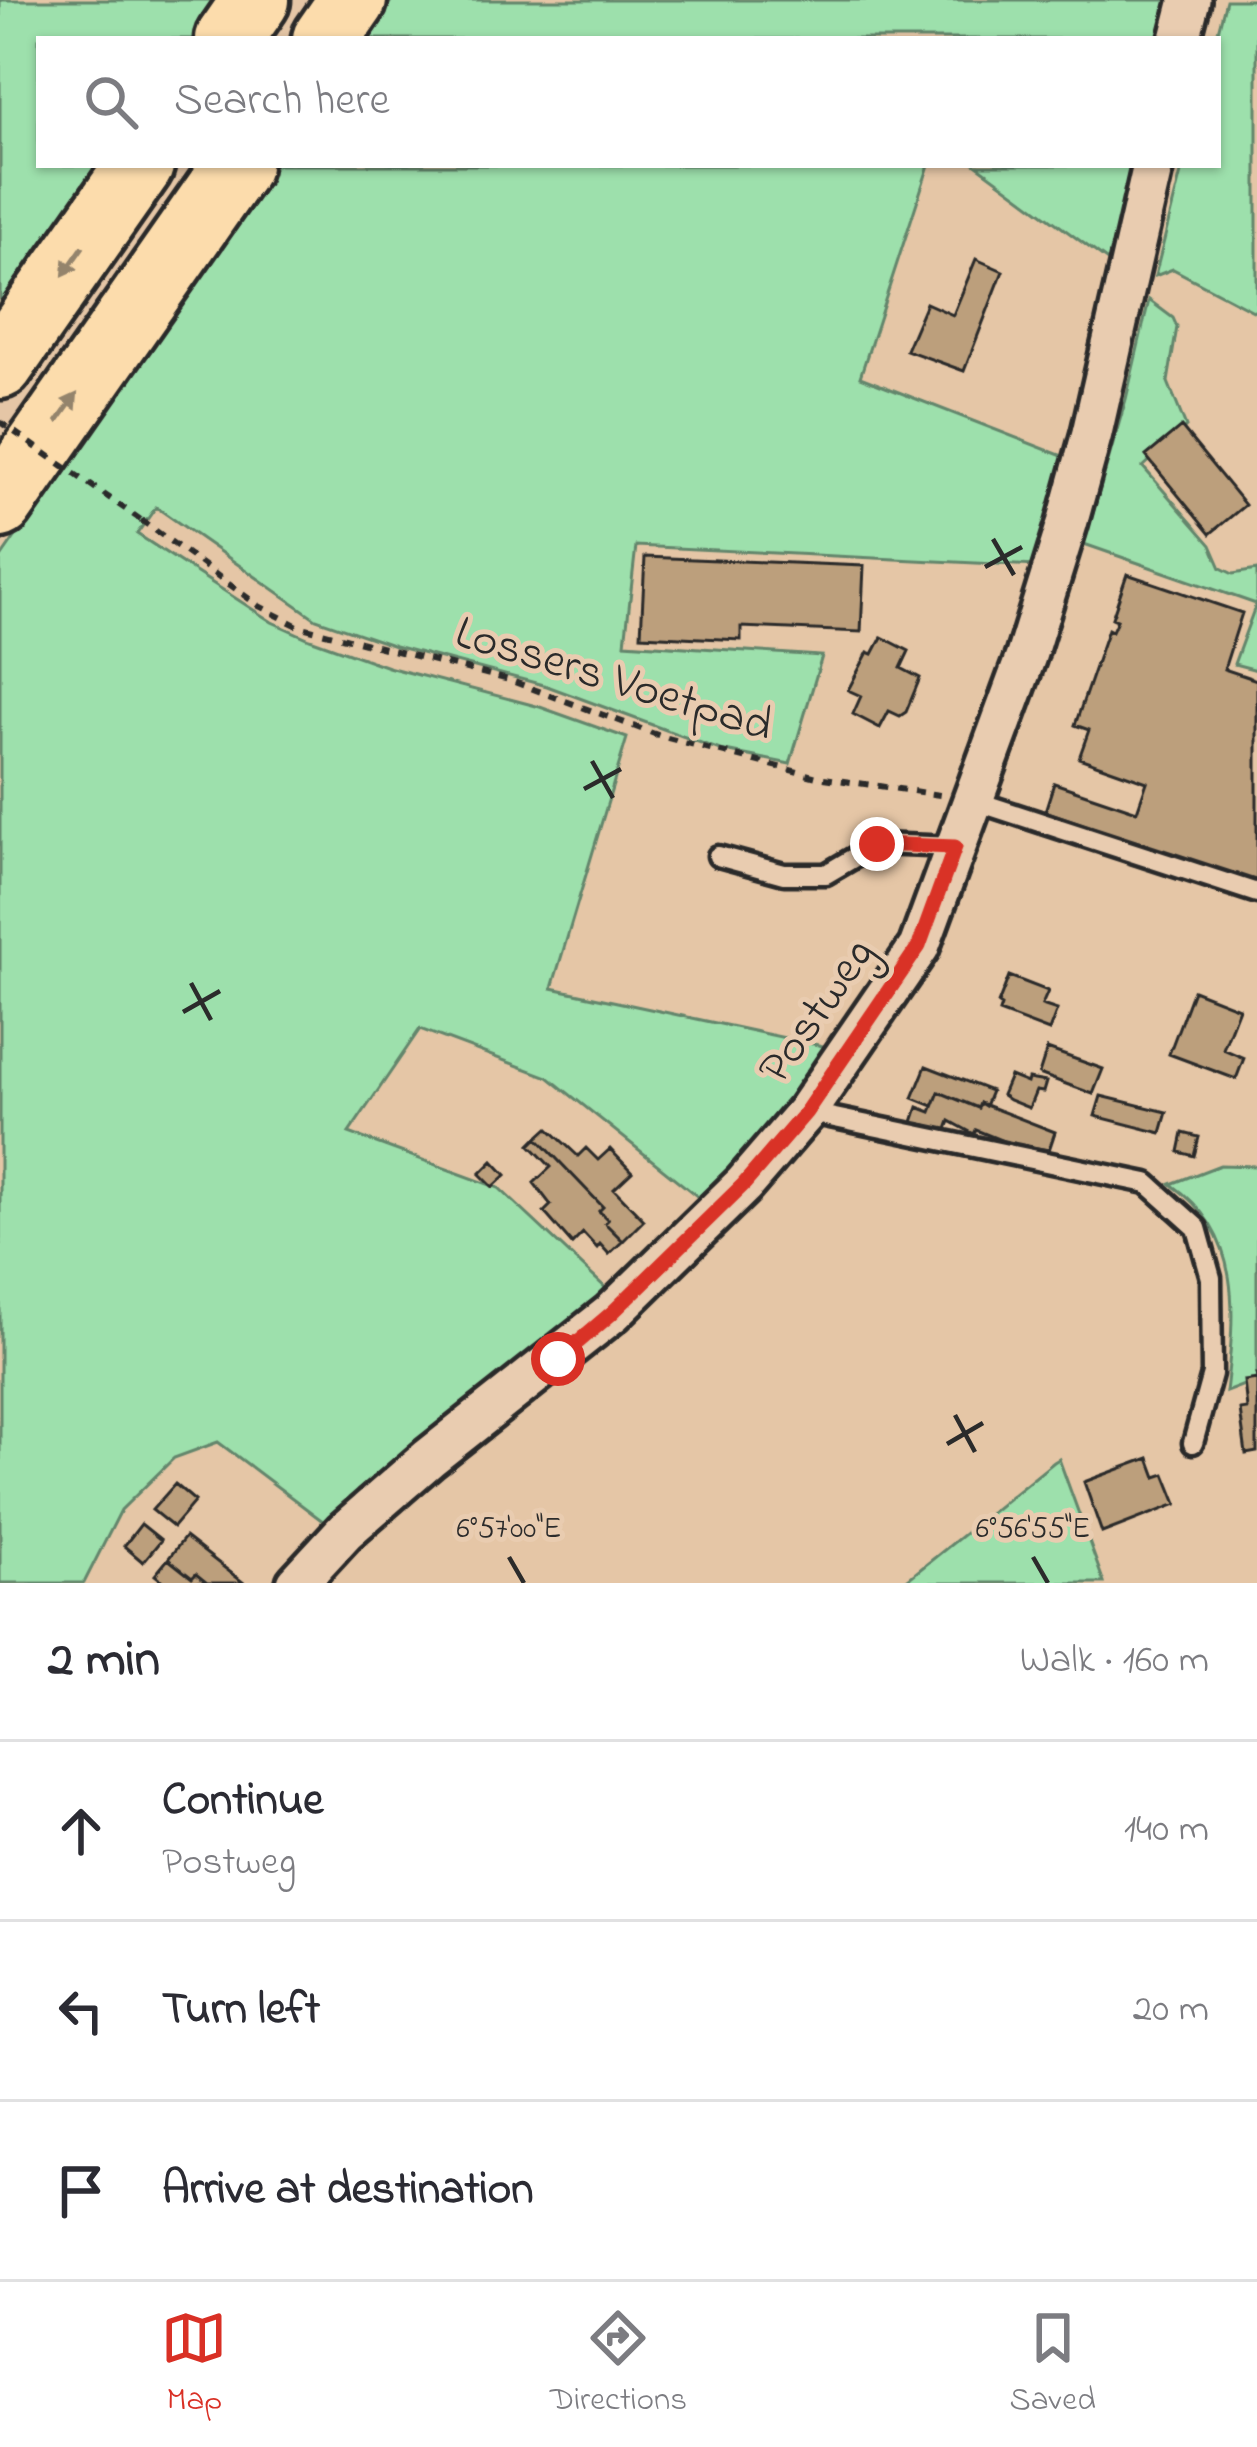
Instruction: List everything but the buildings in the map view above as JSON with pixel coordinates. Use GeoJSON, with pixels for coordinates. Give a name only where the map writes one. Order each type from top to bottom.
{"type":"FeatureCollection","features":[{"type":"Feature","properties":{"kind":"highway"},"geometry":{"type":"LineString","coordinates":[[231,36],[256,0]]}},
{"type":"Feature","properties":{"kind":"highway"},"geometry":{"type":"LineString","coordinates":[[328,36],[353,0]]}},
{"type":"Feature","properties":{"kind":"highway"},"geometry":{"type":"LineString","coordinates":[[0,365],[138,168]]}},
{"type":"Feature","properties":{"kind":"highway"},"geometry":{"type":"LineString","coordinates":[[0,504],[235,168]]}},
{"type":"Feature","properties":{"kind":"street"},"geometry":{"type":"LineString","coordinates":[[1181,36],[1190,0]]}},
{"type":"Feature","properties":{"kind":"street","name":"Postweg"},"geometry":{"type":"LineString","coordinates":[[297,1583],[345,1531],[429,1458],[612,1313],[744,1184],[806,1112],[919,946],[1026,656],[1067,524],[1152,168]]}},
{"type":"Feature","properties":{"kind":"lane"},"geometry":{"type":"LineString","coordinates":[[972,800],[1257,893]]}},
{"type":"Feature","properties":{"kind":"lane"},"geometry":{"type":"LineString","coordinates":[[718,856],[784,874],[826,874],[877,844],[955,847]]}},
{"type":"Feature","properties":{"kind":"lane"},"geometry":{"type":"LineString","coordinates":[[806,1112],[1148,1183],[1197,1228],[1211,1278],[1212,1374],[1192,1443]]}},
{"type":"Feature","properties":{"kind":"path","name":"Lossers Voetpad"},"geometry":{"type":"LineString","coordinates":[[0,422],[259,606],[298,626],[509,680],[660,736],[817,777],[972,800]]}},
{"type":"Feature","properties":{"kind":"green space"},"geometry":{"type":"Polygon","coordinates":[[[0,0],[228,0],[203,36],[36,36],[36,168],[109,168],[0,321],[0,0]]]}},
{"type":"Feature","properties":{"kind":"green space"},"geometry":{"type":"Polygon","coordinates":[[[392,0],[1172,0],[1164,36],[366,36],[392,0]]]}},
{"type":"Feature","properties":{"kind":"green space"},"geometry":{"type":"Polygon","coordinates":[[[1226,0],[1257,0],[1257,313],[1173,269],[1155,276],[1182,168],[1221,168],[1221,36],[1217,36],[1226,0]]]}},
{"type":"Feature","properties":{"kind":"green space"},"geometry":{"type":"Polygon","coordinates":[[[272,168],[928,168],[860,377],[1065,457],[1036,566],[636,546],[625,643],[822,656],[790,764],[720,750],[547,686],[395,646],[316,619],[156,507],[137,534],[272,622],[388,667],[540,707],[627,738],[552,988],[837,1049],[708,1205],[548,1077],[420,1029],[349,1133],[499,1188],[611,1293],[332,1528],[218,1442],[174,1458],[121,1510],[84,1583],[0,1583],[0,559],[272,168]]]}},
{"type":"Feature","properties":{"kind":"green space"},"geometry":{"type":"Polygon","coordinates":[[[981,168],[1135,168],[1113,265],[981,168]]]}},
{"type":"Feature","properties":{"kind":"green space"},"geometry":{"type":"Polygon","coordinates":[[[1149,300],[1173,318],[1177,327],[1168,382],[1186,427],[1143,467],[1211,545],[1221,568],[1233,574],[1257,570],[1257,670],[1234,664],[1256,604],[1084,544],[1149,300]]]}},
{"type":"Feature","properties":{"kind":"green space"},"geometry":{"type":"Polygon","coordinates":[[[1220,1165],[1257,1166],[1257,1380],[1226,1392],[1232,1305],[1223,1251],[1195,1204],[1171,1184],[1220,1165]]]}},
{"type":"Feature","properties":{"kind":"green space"},"geometry":{"type":"Polygon","coordinates":[[[1059,1459],[1104,1583],[903,1583],[1054,1462],[1059,1459]]]}},
{"type":"Feature","properties":{"kind":"route"},"geometry":{"type":"LineString","coordinates":[[558,1359],[744,1184],[806,1112],[919,946],[955,847],[877,844]]}}]}
